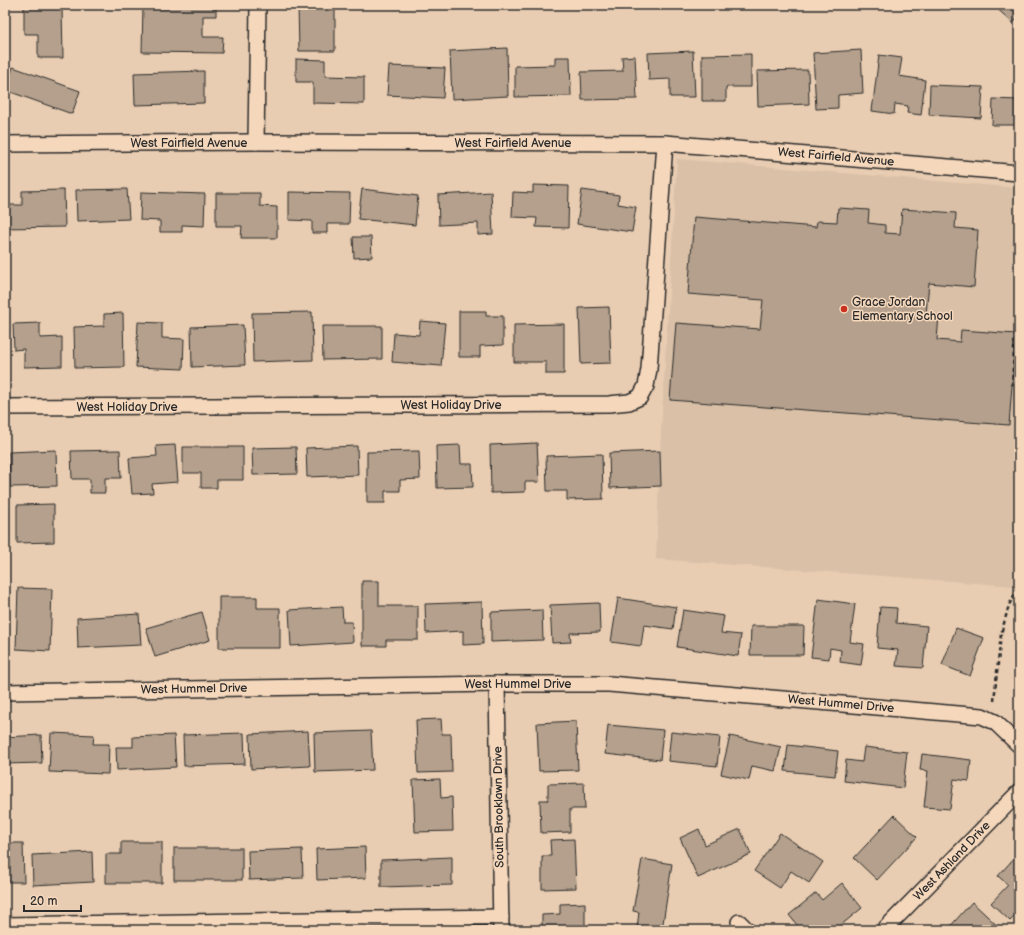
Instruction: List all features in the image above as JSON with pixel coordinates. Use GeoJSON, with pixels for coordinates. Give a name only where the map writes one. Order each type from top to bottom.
{"type":"FeatureCollection","features":[{"type":"Feature","properties":{"kind":"street"},"geometry":{"type":"LineString","coordinates":[[256,142],[258,5]]}},
{"type":"Feature","properties":{"kind":"street","name":"West Fairfield Avenue"},"geometry":{"type":"LineString","coordinates":[[5,144],[256,142],[665,143],[1019,173]]}},
{"type":"Feature","properties":{"kind":"street","name":"West Holiday Drive"},"geometry":{"type":"LineString","coordinates":[[5,407],[609,404],[629,402],[640,397],[646,386],[649,369],[665,143]]}},
{"type":"Feature","properties":{"kind":"street","name":"West Hummel Drive"},"geometry":{"type":"LineString","coordinates":[[5,692],[497,684],[609,684],[982,716],[995,722],[1019,745]]}},
{"type":"Feature","properties":{"kind":"street","name":"South Brooklawn Drive"},"geometry":{"type":"LineString","coordinates":[[497,684],[501,923]]}},
{"type":"Feature","properties":{"kind":"street","name":"West Ashland Drive"},"geometry":{"type":"LineString","coordinates":[[884,930],[1019,792]]}},
{"type":"Feature","properties":{"kind":"street"},"geometry":{"type":"LineString","coordinates":[[5,926],[501,923]]}},
{"type":"Feature","properties":{"kind":"path"},"geometry":{"type":"LineString","coordinates":[[1019,270],[1012,384],[1019,385]]}},
{"type":"Feature","properties":{"kind":"path"},"geometry":{"type":"LineString","coordinates":[[994,702],[1001,634],[1009,605],[1019,586]]}},
{"type":"Feature","properties":{"kind":"shaded area","name":"Grace Jordan Elementary School"},"geometry":{"type":"Polygon","coordinates":[[[677,159],[1019,188],[1019,587],[656,559],[661,431],[677,159]]]}},
{"type":"Feature","properties":{"kind":"building"},"geometry":{"type":"Polygon","coordinates":[[[24,5],[55,5],[55,7],[62,7],[63,58],[38,58],[38,34],[24,34],[24,5]]]}},
{"type":"Feature","properties":{"kind":"building"},"geometry":{"type":"Polygon","coordinates":[[[143,5],[216,5],[216,16],[203,16],[203,37],[223,37],[222,53],[142,52],[143,5]]]}},
{"type":"Feature","properties":{"kind":"building"},"geometry":{"type":"Polygon","coordinates":[[[298,5],[335,5],[335,51],[299,51],[298,5]]]}},
{"type":"Feature","properties":{"kind":"building"},"geometry":{"type":"Polygon","coordinates":[[[993,5],[1019,5],[1019,19],[1018,18],[1013,23],[993,5]]]}},
{"type":"Feature","properties":{"kind":"building"},"geometry":{"type":"Polygon","coordinates":[[[507,48],[508,96],[452,99],[450,51],[507,48]]]}},
{"type":"Feature","properties":{"kind":"building"},"geometry":{"type":"Polygon","coordinates":[[[861,50],[863,93],[838,95],[838,108],[816,109],[813,53],[861,50]]]}},
{"type":"Feature","properties":{"kind":"building"},"geometry":{"type":"Polygon","coordinates":[[[693,51],[695,97],[670,97],[670,79],[649,80],[648,53],[693,51]]]}},
{"type":"Feature","properties":{"kind":"building"},"geometry":{"type":"Polygon","coordinates":[[[751,54],[751,87],[726,87],[726,101],[702,101],[702,55],[751,54]]]}},
{"type":"Feature","properties":{"kind":"building"},"geometry":{"type":"Polygon","coordinates":[[[879,55],[902,58],[899,76],[925,80],[921,115],[907,113],[908,106],[895,104],[894,114],[872,111],[879,55]]]}},
{"type":"Feature","properties":{"kind":"building"},"geometry":{"type":"Polygon","coordinates":[[[635,56],[637,99],[582,100],[581,72],[623,71],[622,57],[635,56]]]}},
{"type":"Feature","properties":{"kind":"building"},"geometry":{"type":"Polygon","coordinates":[[[555,57],[570,57],[571,96],[515,97],[515,66],[555,65],[555,57]]]}},
{"type":"Feature","properties":{"kind":"building"},"geometry":{"type":"Polygon","coordinates":[[[296,59],[325,60],[325,76],[364,77],[364,104],[313,103],[313,82],[296,82],[296,59]]]}},
{"type":"Feature","properties":{"kind":"building"},"geometry":{"type":"Polygon","coordinates":[[[389,66],[445,68],[443,98],[387,95],[389,66]]]}},
{"type":"Feature","properties":{"kind":"building"},"geometry":{"type":"Polygon","coordinates":[[[13,67],[80,91],[72,114],[5,90],[13,67]]]}},
{"type":"Feature","properties":{"kind":"building"},"geometry":{"type":"Polygon","coordinates":[[[808,70],[809,104],[758,106],[757,71],[808,70]]]}},
{"type":"Feature","properties":{"kind":"building"},"geometry":{"type":"Polygon","coordinates":[[[204,71],[204,103],[135,105],[134,73],[204,71]]]}},
{"type":"Feature","properties":{"kind":"building"},"geometry":{"type":"Polygon","coordinates":[[[930,85],[983,87],[981,118],[929,115],[930,85]]]}},
{"type":"Feature","properties":{"kind":"building"},"geometry":{"type":"Polygon","coordinates":[[[993,99],[1019,100],[1019,125],[992,125],[993,99]]]}},
{"type":"Feature","properties":{"kind":"building"},"geometry":{"type":"Polygon","coordinates":[[[533,185],[569,186],[568,228],[536,227],[537,218],[512,217],[513,192],[533,193],[533,185]]]}},
{"type":"Feature","properties":{"kind":"building"},"geometry":{"type":"Polygon","coordinates":[[[127,189],[129,219],[77,221],[76,190],[127,189]]]}},
{"type":"Feature","properties":{"kind":"building"},"geometry":{"type":"Polygon","coordinates":[[[362,189],[418,196],[415,225],[358,219],[362,189]]]}},
{"type":"Feature","properties":{"kind":"building"},"geometry":{"type":"Polygon","coordinates":[[[64,190],[65,227],[5,228],[5,205],[22,205],[22,191],[64,190]]]}},
{"type":"Feature","properties":{"kind":"building"},"geometry":{"type":"Polygon","coordinates":[[[582,190],[619,195],[618,204],[636,207],[632,232],[577,224],[582,190]]]}},
{"type":"Feature","properties":{"kind":"building"},"geometry":{"type":"Polygon","coordinates":[[[141,192],[205,194],[204,226],[182,225],[182,232],[160,232],[160,221],[140,220],[141,192]]]}},
{"type":"Feature","properties":{"kind":"building"},"geometry":{"type":"Polygon","coordinates":[[[289,192],[350,193],[349,224],[327,224],[327,233],[312,233],[312,221],[289,220],[289,192]]]}},
{"type":"Feature","properties":{"kind":"building"},"geometry":{"type":"Polygon","coordinates":[[[491,192],[493,234],[478,235],[478,223],[439,225],[438,195],[491,192]]]}},
{"type":"Feature","properties":{"kind":"building"},"geometry":{"type":"Polygon","coordinates":[[[216,193],[260,193],[260,206],[277,207],[277,238],[241,238],[242,226],[216,226],[216,193]]]}},
{"type":"Feature","properties":{"kind":"building"},"geometry":{"type":"Polygon","coordinates":[[[838,208],[869,210],[868,223],[885,225],[885,233],[900,234],[902,209],[956,213],[955,228],[978,230],[974,287],[929,283],[926,314],[939,315],[937,340],[960,342],[961,330],[1016,334],[1009,425],[670,400],[676,323],[760,329],[763,300],[688,294],[694,217],[816,227],[817,221],[837,222],[838,208]]]}},
{"type":"Feature","properties":{"kind":"building"},"geometry":{"type":"Polygon","coordinates":[[[353,237],[371,237],[372,257],[354,258],[353,237]]]}},
{"type":"Feature","properties":{"kind":"building"},"geometry":{"type":"Polygon","coordinates":[[[609,307],[611,363],[581,364],[579,308],[609,307]]]}},
{"type":"Feature","properties":{"kind":"building"},"geometry":{"type":"Polygon","coordinates":[[[459,311],[486,311],[486,316],[503,316],[503,345],[480,346],[480,357],[459,357],[459,311]]]}},
{"type":"Feature","properties":{"kind":"building"},"geometry":{"type":"Polygon","coordinates":[[[312,312],[313,360],[253,362],[252,313],[312,312]]]}},
{"type":"Feature","properties":{"kind":"building"},"geometry":{"type":"Polygon","coordinates":[[[123,313],[124,367],[75,368],[74,327],[104,326],[104,314],[123,313]]]}},
{"type":"Feature","properties":{"kind":"building"},"geometry":{"type":"Polygon","coordinates":[[[420,321],[445,323],[441,366],[392,362],[394,333],[419,335],[420,321]]]}},
{"type":"Feature","properties":{"kind":"building"},"geometry":{"type":"Polygon","coordinates":[[[138,322],[162,323],[162,338],[184,339],[183,369],[136,367],[138,322]]]}},
{"type":"Feature","properties":{"kind":"building"},"geometry":{"type":"Polygon","coordinates":[[[40,323],[40,338],[62,337],[62,366],[24,367],[24,349],[14,350],[13,324],[40,323]]]}},
{"type":"Feature","properties":{"kind":"building"},"geometry":{"type":"Polygon","coordinates":[[[564,324],[564,374],[546,374],[546,362],[514,362],[514,325],[564,324]]]}},
{"type":"Feature","properties":{"kind":"building"},"geometry":{"type":"Polygon","coordinates":[[[243,325],[245,365],[192,367],[191,327],[243,325]]]}},
{"type":"Feature","properties":{"kind":"building"},"geometry":{"type":"Polygon","coordinates":[[[322,326],[382,326],[382,359],[323,360],[322,326]]]}},
{"type":"Feature","properties":{"kind":"building"},"geometry":{"type":"Polygon","coordinates":[[[537,443],[539,482],[525,482],[525,492],[491,493],[490,445],[537,443]]]}},
{"type":"Feature","properties":{"kind":"building"},"geometry":{"type":"Polygon","coordinates":[[[175,445],[178,482],[152,484],[153,493],[132,494],[129,458],[157,456],[156,446],[175,445]]]}},
{"type":"Feature","properties":{"kind":"building"},"geometry":{"type":"Polygon","coordinates":[[[460,445],[461,464],[472,464],[473,487],[437,488],[436,446],[460,445]]]}},
{"type":"Feature","properties":{"kind":"building"},"geometry":{"type":"Polygon","coordinates":[[[357,446],[358,475],[307,477],[306,448],[357,446]]]}},
{"type":"Feature","properties":{"kind":"building"},"geometry":{"type":"Polygon","coordinates":[[[183,447],[243,447],[243,480],[217,480],[217,488],[201,488],[201,473],[183,473],[183,447]]]}},
{"type":"Feature","properties":{"kind":"building"},"geometry":{"type":"Polygon","coordinates":[[[296,447],[297,474],[253,475],[252,448],[296,447]]]}},
{"type":"Feature","properties":{"kind":"building"},"geometry":{"type":"Polygon","coordinates":[[[56,450],[57,486],[10,487],[9,452],[56,450]]]}},
{"type":"Feature","properties":{"kind":"building"},"geometry":{"type":"Polygon","coordinates":[[[120,450],[121,478],[105,478],[105,493],[90,493],[90,479],[72,479],[71,451],[120,450]]]}},
{"type":"Feature","properties":{"kind":"building"},"geometry":{"type":"Polygon","coordinates":[[[419,451],[420,479],[400,480],[400,491],[385,491],[385,503],[367,503],[367,452],[419,451]]]}},
{"type":"Feature","properties":{"kind":"building"},"geometry":{"type":"Polygon","coordinates":[[[660,451],[661,486],[610,488],[609,453],[660,451]]]}},
{"type":"Feature","properties":{"kind":"building"},"geometry":{"type":"Polygon","coordinates":[[[602,454],[603,499],[567,500],[567,491],[547,491],[546,456],[602,454]]]}},
{"type":"Feature","properties":{"kind":"building"},"geometry":{"type":"Polygon","coordinates":[[[54,504],[54,542],[17,543],[17,505],[54,504]]]}},
{"type":"Feature","properties":{"kind":"building"},"geometry":{"type":"Polygon","coordinates":[[[362,581],[379,581],[379,606],[418,606],[418,640],[386,640],[386,646],[362,646],[362,581]]]}},
{"type":"Feature","properties":{"kind":"building"},"geometry":{"type":"Polygon","coordinates":[[[18,588],[52,589],[50,651],[16,649],[18,588]]]}},
{"type":"Feature","properties":{"kind":"building"},"geometry":{"type":"Polygon","coordinates":[[[219,597],[257,597],[257,608],[280,608],[280,648],[219,648],[219,597]]]}},
{"type":"Feature","properties":{"kind":"building"},"geometry":{"type":"Polygon","coordinates":[[[618,598],[676,607],[673,629],[644,625],[641,646],[611,642],[618,598]]]}},
{"type":"Feature","properties":{"kind":"building"},"geometry":{"type":"Polygon","coordinates":[[[818,599],[855,604],[850,642],[864,644],[861,665],[840,662],[841,650],[830,648],[829,659],[811,657],[818,599]]]}},
{"type":"Feature","properties":{"kind":"building"},"geometry":{"type":"Polygon","coordinates":[[[482,602],[483,644],[463,645],[463,631],[426,633],[425,604],[482,602]]]}},
{"type":"Feature","properties":{"kind":"building"},"geometry":{"type":"Polygon","coordinates":[[[599,603],[600,632],[570,633],[571,642],[552,643],[550,605],[599,603]]]}},
{"type":"Feature","properties":{"kind":"building"},"geometry":{"type":"Polygon","coordinates":[[[342,607],[343,622],[352,622],[353,642],[291,646],[289,610],[342,607]]]}},
{"type":"Feature","properties":{"kind":"building"},"geometry":{"type":"Polygon","coordinates":[[[880,607],[897,608],[896,623],[927,626],[923,668],[896,666],[898,650],[877,648],[880,607]]]}},
{"type":"Feature","properties":{"kind":"building"},"geometry":{"type":"Polygon","coordinates":[[[542,610],[543,640],[491,642],[491,612],[542,610]]]}},
{"type":"Feature","properties":{"kind":"building"},"geometry":{"type":"Polygon","coordinates":[[[683,610],[724,616],[721,633],[741,635],[738,656],[677,647],[683,610]]]}},
{"type":"Feature","properties":{"kind":"building"},"geometry":{"type":"Polygon","coordinates":[[[202,612],[210,640],[155,657],[146,628],[202,612]]]}},
{"type":"Feature","properties":{"kind":"building"},"geometry":{"type":"Polygon","coordinates":[[[139,614],[141,645],[78,648],[77,618],[139,614]]]}},
{"type":"Feature","properties":{"kind":"building"},"geometry":{"type":"Polygon","coordinates":[[[751,626],[804,626],[803,655],[750,655],[751,626]]]}},
{"type":"Feature","properties":{"kind":"building"},"geometry":{"type":"Polygon","coordinates":[[[956,628],[984,638],[970,676],[942,665],[956,628]]]}},
{"type":"Feature","properties":{"kind":"building"},"geometry":{"type":"Polygon","coordinates":[[[441,719],[442,734],[451,734],[452,772],[418,773],[416,720],[441,719]]]}},
{"type":"Feature","properties":{"kind":"building"},"geometry":{"type":"Polygon","coordinates":[[[576,721],[578,770],[539,771],[537,723],[576,721]]]}},
{"type":"Feature","properties":{"kind":"building"},"geometry":{"type":"Polygon","coordinates":[[[608,725],[663,730],[660,760],[605,754],[608,725]]]}},
{"type":"Feature","properties":{"kind":"building"},"geometry":{"type":"Polygon","coordinates":[[[308,731],[310,766],[251,769],[250,734],[308,731]]]}},
{"type":"Feature","properties":{"kind":"building"},"geometry":{"type":"Polygon","coordinates":[[[371,731],[373,770],[315,772],[314,733],[371,731]]]}},
{"type":"Feature","properties":{"kind":"building"},"geometry":{"type":"Polygon","coordinates":[[[671,732],[720,737],[717,766],[668,761],[671,732]]]}},
{"type":"Feature","properties":{"kind":"building"},"geometry":{"type":"Polygon","coordinates":[[[51,733],[94,735],[93,744],[109,744],[108,774],[49,772],[51,733]]]}},
{"type":"Feature","properties":{"kind":"building"},"geometry":{"type":"Polygon","coordinates":[[[244,733],[245,764],[184,766],[183,735],[244,733]]]}},
{"type":"Feature","properties":{"kind":"building"},"geometry":{"type":"Polygon","coordinates":[[[41,735],[42,763],[5,764],[5,737],[41,735]]]}},
{"type":"Feature","properties":{"kind":"building"},"geometry":{"type":"Polygon","coordinates":[[[174,735],[176,767],[117,770],[116,747],[133,747],[133,737],[174,735]]]}},
{"type":"Feature","properties":{"kind":"building"},"geometry":{"type":"Polygon","coordinates":[[[730,736],[781,747],[775,771],[752,766],[749,780],[721,774],[730,736]]]}},
{"type":"Feature","properties":{"kind":"building"},"geometry":{"type":"Polygon","coordinates":[[[788,745],[838,751],[835,776],[785,771],[788,745]]]}},
{"type":"Feature","properties":{"kind":"building"},"geometry":{"type":"Polygon","coordinates":[[[864,747],[907,752],[903,788],[844,781],[846,760],[862,762],[864,747]]]}},
{"type":"Feature","properties":{"kind":"building"},"geometry":{"type":"Polygon","coordinates":[[[922,754],[971,760],[969,781],[954,779],[950,809],[924,807],[928,771],[920,770],[922,754]]]}},
{"type":"Feature","properties":{"kind":"building"},"geometry":{"type":"Polygon","coordinates":[[[440,779],[441,798],[452,797],[453,831],[415,832],[413,780],[440,779]]]}},
{"type":"Feature","properties":{"kind":"building"},"geometry":{"type":"Polygon","coordinates":[[[584,783],[585,809],[570,809],[570,832],[541,833],[540,800],[548,800],[548,784],[584,783]]]}},
{"type":"Feature","properties":{"kind":"building"},"geometry":{"type":"Polygon","coordinates":[[[894,815],[917,837],[877,880],[854,858],[894,815]]]}},
{"type":"Feature","properties":{"kind":"building"},"geometry":{"type":"Polygon","coordinates":[[[699,829],[705,845],[740,829],[751,854],[698,878],[680,838],[699,829]]]}},
{"type":"Feature","properties":{"kind":"building"},"geometry":{"type":"Polygon","coordinates":[[[780,833],[823,862],[809,883],[791,871],[780,888],[754,871],[780,833]]]}},
{"type":"Feature","properties":{"kind":"building"},"geometry":{"type":"Polygon","coordinates":[[[574,839],[576,888],[542,889],[542,856],[551,856],[550,840],[574,839]]]}},
{"type":"Feature","properties":{"kind":"building"},"geometry":{"type":"Polygon","coordinates":[[[121,842],[162,842],[162,883],[106,883],[106,854],[121,854],[121,842]]]}},
{"type":"Feature","properties":{"kind":"building"},"geometry":{"type":"Polygon","coordinates":[[[5,843],[23,843],[24,882],[5,882],[5,843]]]}},
{"type":"Feature","properties":{"kind":"building"},"geometry":{"type":"Polygon","coordinates":[[[365,847],[366,878],[317,880],[316,849],[365,847]]]}},
{"type":"Feature","properties":{"kind":"building"},"geometry":{"type":"Polygon","coordinates":[[[174,848],[242,848],[242,880],[174,880],[174,848]]]}},
{"type":"Feature","properties":{"kind":"building"},"geometry":{"type":"Polygon","coordinates":[[[302,849],[303,878],[249,880],[248,851],[302,849]]]}},
{"type":"Feature","properties":{"kind":"building"},"geometry":{"type":"Polygon","coordinates":[[[92,852],[93,882],[33,885],[32,855],[92,852]]]}},
{"type":"Feature","properties":{"kind":"building"},"geometry":{"type":"Polygon","coordinates":[[[1016,856],[1019,859],[1019,912],[1010,921],[991,903],[1008,885],[998,876],[1016,856]]]}},
{"type":"Feature","properties":{"kind":"building"},"geometry":{"type":"Polygon","coordinates":[[[452,857],[452,885],[381,887],[381,860],[452,857]]]}},
{"type":"Feature","properties":{"kind":"building"},"geometry":{"type":"Polygon","coordinates":[[[642,859],[672,864],[662,930],[637,928],[639,912],[633,911],[642,859]]]}},
{"type":"Feature","properties":{"kind":"building"},"geometry":{"type":"Polygon","coordinates":[[[842,883],[862,908],[835,930],[801,930],[789,915],[816,893],[822,900],[842,883]]]}},
{"type":"Feature","properties":{"kind":"building"},"geometry":{"type":"Polygon","coordinates":[[[972,902],[1002,930],[947,930],[972,902]]]}},
{"type":"Feature","properties":{"kind":"building"},"geometry":{"type":"Polygon","coordinates":[[[585,903],[585,930],[542,930],[542,915],[560,914],[560,904],[585,903]]]}},
{"type":"Feature","properties":{"kind":"place","name":"Grace Jordan Elementary School"},"geometry":{"type":"Point","coordinates":[844,309]}}]}
